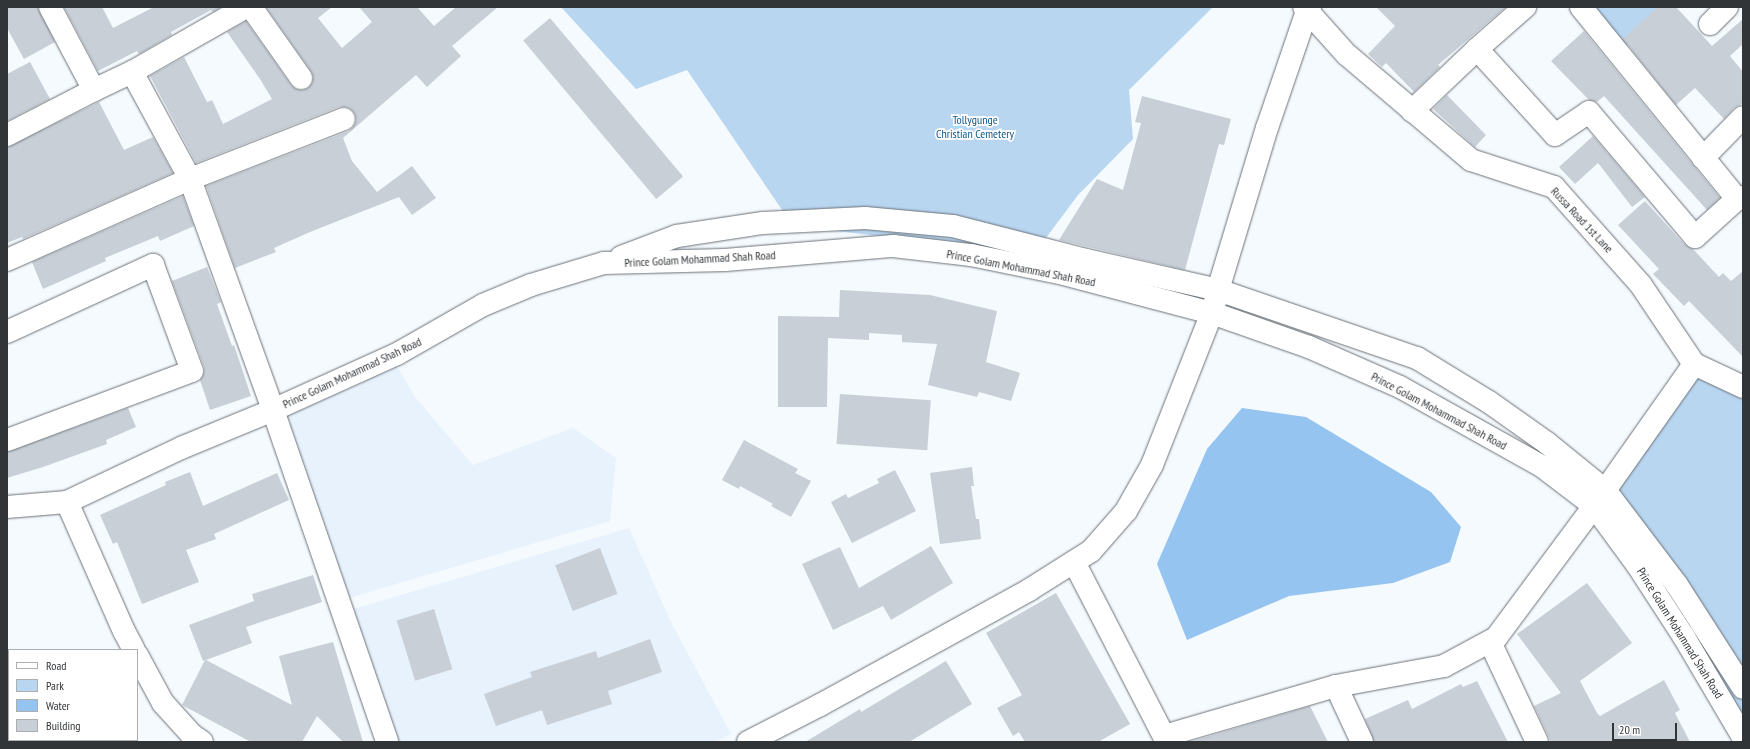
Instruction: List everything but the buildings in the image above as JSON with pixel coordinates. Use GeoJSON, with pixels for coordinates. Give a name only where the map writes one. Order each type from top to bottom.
{"type":"FeatureCollection","features":[{"type":"Feature","properties":{"kind":"street"},"geometry":{"type":"LineString","coordinates":[[50,7],[94,90]]}},
{"type":"Feature","properties":{"kind":"street"},"geometry":{"type":"LineString","coordinates":[[7,135],[132,72],[246,7]]}},
{"type":"Feature","properties":{"kind":"street"},"geometry":{"type":"LineString","coordinates":[[251,7],[302,78]]}},
{"type":"Feature","properties":{"kind":"street"},"geometry":{"type":"LineString","coordinates":[[1412,111],[1525,7]]}},
{"type":"Feature","properties":{"kind":"street"},"geometry":{"type":"LineString","coordinates":[[1477,50],[1555,135],[1589,112],[1695,238],[1740,198],[1703,158],[1581,7]]}},
{"type":"Feature","properties":{"kind":"street"},"geometry":{"type":"LineString","coordinates":[[1710,24],[1727,7]]}},
{"type":"Feature","properties":{"kind":"street"},"geometry":{"type":"LineString","coordinates":[[748,742],[906,658],[1029,590],[1091,551],[1126,511],[1152,465],[1212,313],[1267,128],[1307,8]]}},
{"type":"Feature","properties":{"kind":"street","name":"Russa Road 1st Lane"},"geometry":{"type":"LineString","coordinates":[[1307,8],[1347,55],[1470,160],[1554,187],[1641,285],[1694,364]]}},
{"type":"Feature","properties":{"kind":"street"},"geometry":{"type":"LineString","coordinates":[[132,72],[190,179],[273,410],[387,742]]}},
{"type":"Feature","properties":{"kind":"street"},"geometry":{"type":"LineString","coordinates":[[1703,158],[1743,117]]}},
{"type":"Feature","properties":{"kind":"street"},"geometry":{"type":"LineString","coordinates":[[7,260],[190,179],[344,119]]}},
{"type":"Feature","properties":{"kind":"street"},"geometry":{"type":"LineString","coordinates":[[604,263],[677,236],[763,223],[865,218],[953,226],[1086,260],[1218,290],[1417,358],[1489,402],[1547,443],[1600,498],[1677,585],[1743,688]]}},
{"type":"Feature","properties":{"kind":"street","name":"Prince Golam Mohammad Shah Road"},"geometry":{"type":"LineString","coordinates":[[7,507],[67,502],[181,448],[273,410],[397,354],[483,305],[531,285],[604,263],[725,260],[893,246],[971,256],[1064,274],[1212,313],[1309,347],[1400,387],[1600,498],[1638,566],[1684,637],[1743,737]]}},
{"type":"Feature","properties":{"kind":"street"},"geometry":{"type":"LineString","coordinates":[[7,332],[153,266],[192,371],[7,440]]}},
{"type":"Feature","properties":{"kind":"street"},"geometry":{"type":"LineString","coordinates":[[1074,562],[1165,739],[1336,686],[1444,666],[1490,642],[1496,638],[1600,498],[1694,364],[1743,387]]}},
{"type":"Feature","properties":{"kind":"street"},"geometry":{"type":"LineString","coordinates":[[67,502],[124,631],[133,649]]}},
{"type":"Feature","properties":{"kind":"street"},"geometry":{"type":"LineString","coordinates":[[1490,642],[1537,742]]}},
{"type":"Feature","properties":{"kind":"street"},"geometry":{"type":"LineString","coordinates":[[138,657],[163,703],[192,735],[202,742]]}},
{"type":"Feature","properties":{"kind":"street"},"geometry":{"type":"LineString","coordinates":[[1336,686],[1362,742]]}},
{"type":"Feature","properties":{"kind":"shaded area"},"geometry":{"type":"Polygon","coordinates":[[[395,363],[415,397],[473,465],[573,428],[616,458],[610,521],[342,600],[280,415],[395,363]]]}},
{"type":"Feature","properties":{"kind":"shaded area"},"geometry":{"type":"Polygon","coordinates":[[[629,528],[671,622],[731,734],[715,742],[395,742],[350,610],[629,528]]]}},
{"type":"Feature","properties":{"kind":"green space","name":"Tollygunge Christian Cemetery"},"geometry":{"type":"Polygon","coordinates":[[[561,7],[1213,7],[1129,90],[1133,139],[1078,195],[1034,254],[793,226],[687,70],[636,89],[561,7]]]}},
{"type":"Feature","properties":{"kind":"green space"},"geometry":{"type":"Polygon","coordinates":[[[1589,7],[1666,7],[1622,50],[1589,7]]]}},
{"type":"Feature","properties":{"kind":"green space"},"geometry":{"type":"Polygon","coordinates":[[[1700,370],[1743,394],[1743,742],[1596,518],[1700,370]]]}},
{"type":"Feature","properties":{"kind":"water"},"geometry":{"type":"Polygon","coordinates":[[[1242,408],[1306,417],[1431,492],[1461,527],[1450,562],[1393,583],[1289,596],[1187,640],[1157,564],[1207,449],[1242,408]]]}}]}
